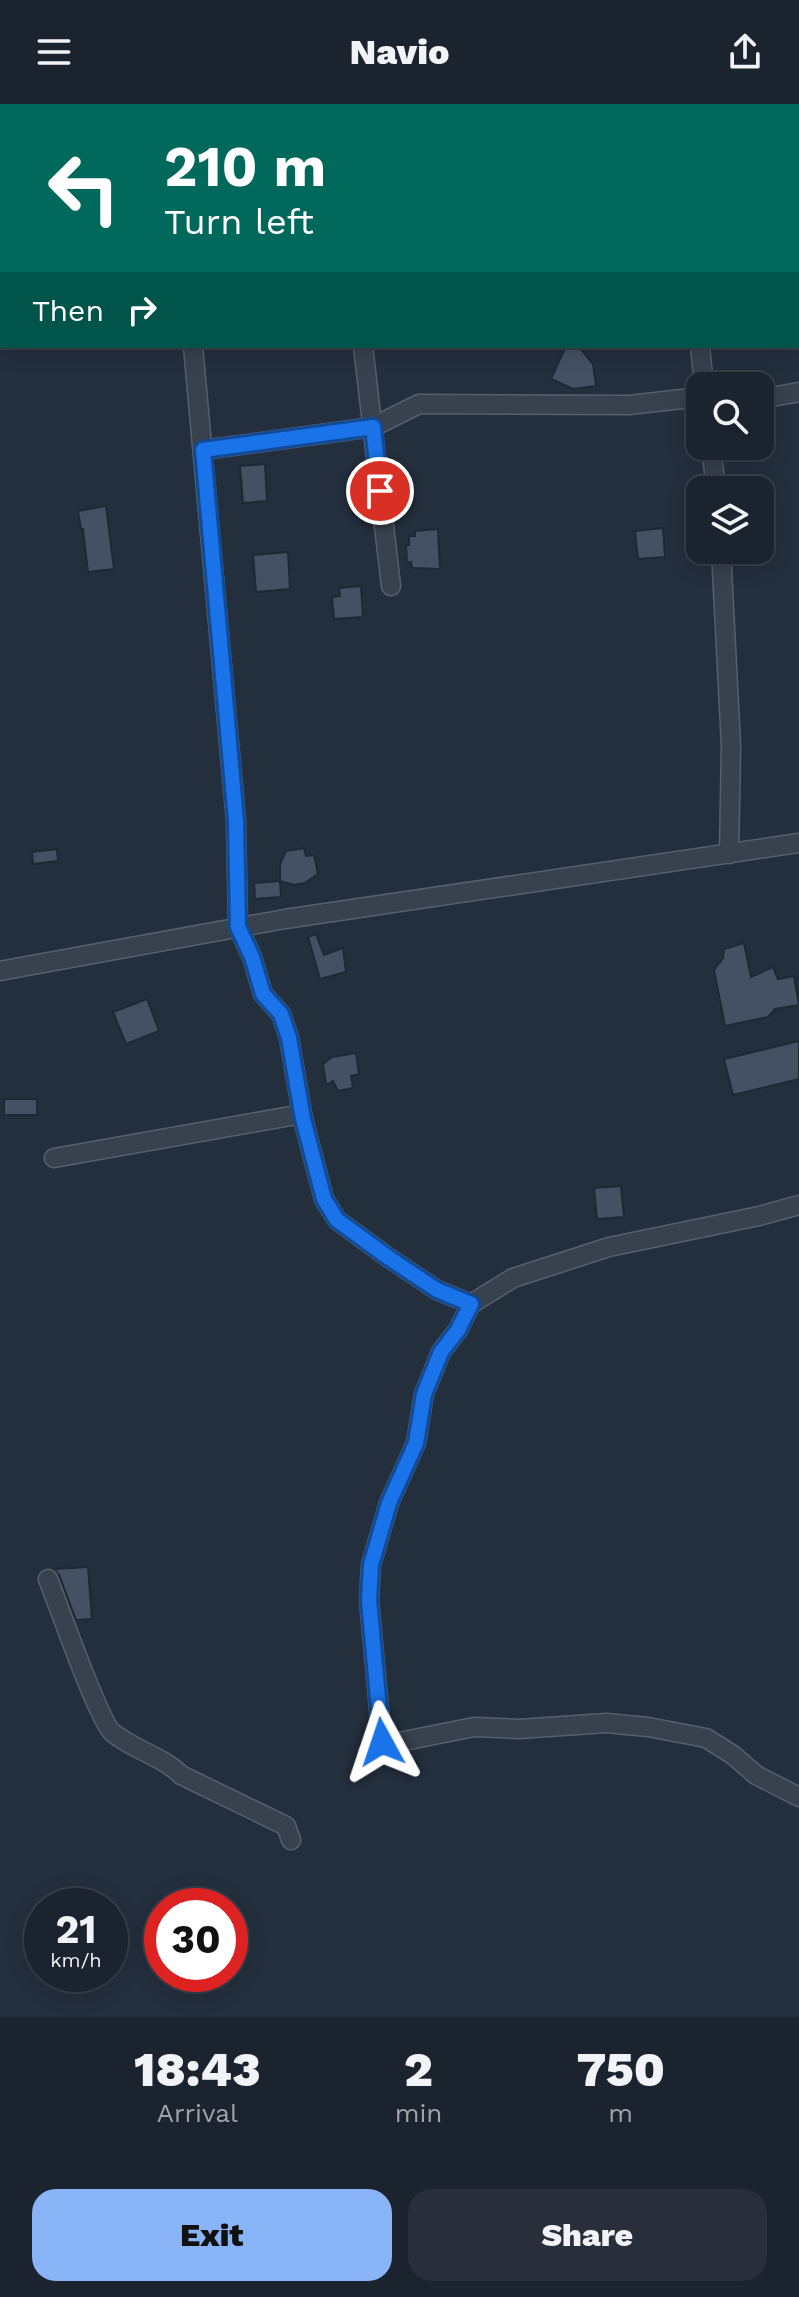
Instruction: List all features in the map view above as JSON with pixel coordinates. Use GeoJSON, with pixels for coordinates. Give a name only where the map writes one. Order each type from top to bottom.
{"type":"FeatureCollection","features":[{"type":"Feature","properties":{"kind":"street"},"geometry":{"type":"LineString","coordinates":[[193,348],[236,821],[238,927],[252,957],[263,994],[281,1014],[289,1038],[302,1114],[324,1199],[337,1220],[389,1258],[437,1290],[471,1304]]}},
{"type":"Feature","properties":{"kind":"street"},"geometry":{"type":"LineString","coordinates":[[363,348],[391,586]]}},
{"type":"Feature","properties":{"kind":"street"},"geometry":{"type":"LineString","coordinates":[[700,348],[703,372]]}},
{"type":"Feature","properties":{"kind":"street"},"geometry":{"type":"LineString","coordinates":[[774,396],[799,392]]}},
{"type":"Feature","properties":{"kind":"street"},"geometry":{"type":"LineString","coordinates":[[203,450],[373,427],[419,404],[629,405],[686,399]]}},
{"type":"Feature","properties":{"kind":"street"},"geometry":{"type":"LineString","coordinates":[[722,564],[731,746],[729,854]]}},
{"type":"Feature","properties":{"kind":"street"},"geometry":{"type":"LineString","coordinates":[[0,971],[97,956],[238,927],[799,843]]}},
{"type":"Feature","properties":{"kind":"street"},"geometry":{"type":"LineString","coordinates":[[54,1158],[302,1114]]}},
{"type":"Feature","properties":{"kind":"street"},"geometry":{"type":"LineString","coordinates":[[799,1205],[609,1247],[513,1278],[471,1304],[458,1330],[441,1352],[424,1394],[416,1443],[389,1503],[371,1565],[369,1600],[382,1742],[373,1749],[474,1727],[519,1729],[606,1723],[648,1727],[706,1738],[756,1775],[799,1797]]}},
{"type":"Feature","properties":{"kind":"street"},"geometry":{"type":"LineString","coordinates":[[48,1579],[110,1732],[171,1765],[181,1775],[286,1826],[291,1840]]}},
{"type":"Feature","properties":{"kind":"building"},"geometry":{"type":"Polygon","coordinates":[[[565,348],[580,348],[593,364],[596,386],[573,389],[551,379],[565,348]]]}},
{"type":"Feature","properties":{"kind":"building"},"geometry":{"type":"Polygon","coordinates":[[[265,464],[267,501],[243,503],[240,466],[265,464]]]}},
{"type":"Feature","properties":{"kind":"building"},"geometry":{"type":"Polygon","coordinates":[[[106,506],[114,569],[88,572],[78,511],[106,506]]]}},
{"type":"Feature","properties":{"kind":"building"},"geometry":{"type":"Polygon","coordinates":[[[663,528],[665,557],[638,559],[635,531],[663,528]]]}},
{"type":"Feature","properties":{"kind":"building"},"geometry":{"type":"Polygon","coordinates":[[[438,529],[440,569],[412,568],[411,562],[407,562],[409,536],[415,536],[415,531],[438,529]]]}},
{"type":"Feature","properties":{"kind":"building"},"geometry":{"type":"Polygon","coordinates":[[[288,552],[290,589],[256,592],[253,555],[288,552]]]}},
{"type":"Feature","properties":{"kind":"building"},"geometry":{"type":"Polygon","coordinates":[[[361,586],[363,617],[334,619],[332,597],[340,596],[339,588],[361,586]]]}},
{"type":"Feature","properties":{"kind":"building"},"geometry":{"type":"Polygon","coordinates":[[[304,848],[306,856],[314,855],[318,874],[305,883],[294,885],[280,881],[280,864],[286,851],[304,848]]]}},
{"type":"Feature","properties":{"kind":"building"},"geometry":{"type":"Polygon","coordinates":[[[57,849],[58,861],[33,864],[32,852],[57,849]]]}},
{"type":"Feature","properties":{"kind":"building"},"geometry":{"type":"Polygon","coordinates":[[[280,881],[281,897],[255,899],[254,883],[280,881]]]}},
{"type":"Feature","properties":{"kind":"building"},"geometry":{"type":"Polygon","coordinates":[[[316,934],[324,955],[343,948],[346,972],[320,979],[308,937],[316,934]]]}},
{"type":"Feature","properties":{"kind":"building"},"geometry":{"type":"Polygon","coordinates":[[[744,943],[751,977],[773,967],[778,979],[794,976],[799,1005],[775,1009],[768,1017],[725,1026],[714,970],[723,958],[724,949],[744,943]]]}},
{"type":"Feature","properties":{"kind":"building"},"geometry":{"type":"Polygon","coordinates":[[[147,999],[159,1031],[126,1044],[113,1012],[147,999]]]}},
{"type":"Feature","properties":{"kind":"building"},"geometry":{"type":"Polygon","coordinates":[[[799,1041],[799,1079],[733,1095],[724,1059],[799,1041]]]}},
{"type":"Feature","properties":{"kind":"building"},"geometry":{"type":"Polygon","coordinates":[[[356,1053],[359,1074],[351,1076],[353,1088],[338,1091],[333,1081],[326,1085],[323,1064],[332,1057],[356,1053]]]}},
{"type":"Feature","properties":{"kind":"building"},"geometry":{"type":"Polygon","coordinates":[[[4,1099],[37,1099],[37,1115],[4,1115],[4,1099]]]}},
{"type":"Feature","properties":{"kind":"building"},"geometry":{"type":"Polygon","coordinates":[[[621,1186],[624,1217],[597,1219],[594,1188],[621,1186]]]}},
{"type":"Feature","properties":{"kind":"building"},"geometry":{"type":"Polygon","coordinates":[[[88,1567],[92,1619],[76,1620],[54,1569],[88,1567]]]}},
{"type":"Feature","properties":{"kind":"route"},"geometry":{"type":"LineString","coordinates":[[380,491],[373,427],[203,450],[236,821],[238,927],[252,957],[263,994],[281,1014],[289,1038],[303,1119],[324,1199],[337,1220],[389,1258],[437,1290],[471,1304],[458,1330],[441,1352],[424,1394],[416,1443],[389,1503],[371,1565],[369,1600],[382,1742]]}}]}
